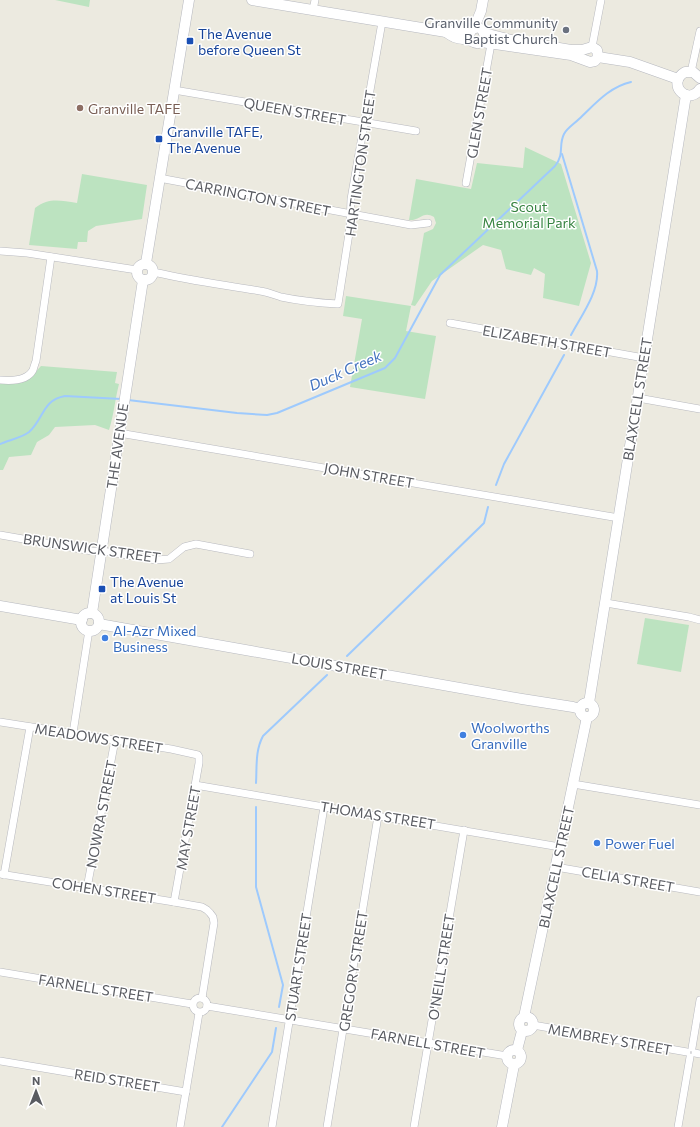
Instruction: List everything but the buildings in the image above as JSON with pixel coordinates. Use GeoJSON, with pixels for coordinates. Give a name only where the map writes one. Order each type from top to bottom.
{"type":"FeatureCollection","features":[{"type":"Feature","properties":{"kind":"street"},"geometry":{"type":"LineString","coordinates":[[146,263],[189,0]]}},
{"type":"Feature","properties":{"kind":"street"},"geometry":{"type":"LineString","coordinates":[[252,0],[446,32],[456,30],[571,50],[589,48],[598,52],[598,57]]}},
{"type":"Feature","properties":{"kind":"street"},"geometry":{"type":"LineString","coordinates":[[313,10],[315,0]]}},
{"type":"Feature","properties":{"kind":"street"},"geometry":{"type":"LineString","coordinates":[[479,35],[483,0]]}},
{"type":"Feature","properties":{"kind":"street"},"geometry":{"type":"LineString","coordinates":[[586,60],[583,54],[589,48],[600,0]]}},
{"type":"Feature","properties":{"kind":"street","name":"HARTINGTON STREET"},"geometry":{"type":"LineString","coordinates":[[153,273],[198,282],[211,282],[265,291],[280,297],[319,303],[338,304],[350,227],[351,200],[382,22]]}},
{"type":"Feature","properties":{"kind":"street"},"geometry":{"type":"LineString","coordinates":[[691,72],[700,31]]}},
{"type":"Feature","properties":{"kind":"street"},"geometry":{"type":"LineString","coordinates":[[479,35],[514,46],[575,56],[593,62],[598,57]]}},
{"type":"Feature","properties":{"kind":"street","name":"GLEN STREET"},"geometry":{"type":"LineString","coordinates":[[466,183],[479,35]]}},
{"type":"Feature","properties":{"kind":"street"},"geometry":{"type":"LineString","coordinates":[[598,57],[630,62],[678,80]]}},
{"type":"Feature","properties":{"kind":"street"},"geometry":{"type":"LineString","coordinates":[[700,78],[697,74],[691,72],[682,74],[677,84],[679,90],[686,95],[695,94],[700,89]]}},
{"type":"Feature","properties":{"kind":"street","name":"QUEEN STREET"},"geometry":{"type":"LineString","coordinates":[[174,90],[416,131]]}},
{"type":"Feature","properties":{"kind":"street","name":"BLAXCELL STREET"},"geometry":{"type":"LineString","coordinates":[[589,703],[686,95]]}},
{"type":"Feature","properties":{"kind":"street","name":"CARRINGTON STREET"},"geometry":{"type":"LineString","coordinates":[[159,178],[410,225],[428,223]]}},
{"type":"Feature","properties":{"kind":"street"},"geometry":{"type":"LineString","coordinates":[[0,251],[27,253],[137,270]]}},
{"type":"Feature","properties":{"kind":"street"},"geometry":{"type":"LineString","coordinates":[[0,380],[13,380],[28,375],[33,370],[36,361],[52,257]]}},
{"type":"Feature","properties":{"kind":"street"},"geometry":{"type":"LineString","coordinates":[[146,263],[152,268],[153,273],[150,278],[143,280],[137,275],[137,270],[141,264],[146,263]]}},
{"type":"Feature","properties":{"kind":"street","name":"THE AVENUE"},"geometry":{"type":"LineString","coordinates":[[92,613],[143,280]]}},
{"type":"Feature","properties":{"kind":"street","name":"ELIZABETH STREET"},"geometry":{"type":"LineString","coordinates":[[450,323],[644,358]]}},
{"type":"Feature","properties":{"kind":"street"},"geometry":{"type":"LineString","coordinates":[[638,398],[700,409]]}},
{"type":"Feature","properties":{"kind":"street","name":"JOHN STREET"},"geometry":{"type":"LineString","coordinates":[[119,433],[619,518]]}},
{"type":"Feature","properties":{"kind":"street","name":"BRUNSWICK STREET"},"geometry":{"type":"LineString","coordinates":[[0,535],[156,560],[169,559],[184,547],[196,544],[250,554]]}},
{"type":"Feature","properties":{"kind":"street"},"geometry":{"type":"LineString","coordinates":[[606,603],[689,616],[700,620]]}},
{"type":"Feature","properties":{"kind":"street"},"geometry":{"type":"LineString","coordinates":[[0,606],[82,620]]}},
{"type":"Feature","properties":{"kind":"street"},"geometry":{"type":"LineString","coordinates":[[92,613],[98,618],[99,624],[96,628],[89,630],[84,628],[82,620],[84,616],[92,613]]}},
{"type":"Feature","properties":{"kind":"street","name":"LOUIS STREET"},"geometry":{"type":"LineString","coordinates":[[99,624],[580,709]]}},
{"type":"Feature","properties":{"kind":"street"},"geometry":{"type":"LineString","coordinates":[[73,734],[89,630]]}},
{"type":"Feature","properties":{"kind":"street"},"geometry":{"type":"LineString","coordinates":[[589,703],[593,706],[594,710],[593,714],[587,717],[581,714],[580,709],[583,704],[589,703]]}},
{"type":"Feature","properties":{"kind":"street","name":"BLAXCELL STREET"},"geometry":{"type":"LineString","coordinates":[[524,1017],[587,717]]}},
{"type":"Feature","properties":{"kind":"street","name":"MEADOWS STREET"},"geometry":{"type":"LineString","coordinates":[[0,722],[182,751],[198,755]]}},
{"type":"Feature","properties":{"kind":"street"},"geometry":{"type":"LineString","coordinates":[[2,874],[30,727]]}},
{"type":"Feature","properties":{"kind":"street","name":"NOWRA STREET"},"geometry":{"type":"LineString","coordinates":[[87,888],[115,740]]}},
{"type":"Feature","properties":{"kind":"street","name":"MAY STREET"},"geometry":{"type":"LineString","coordinates":[[174,902],[200,759],[198,755]]}},
{"type":"Feature","properties":{"kind":"street"},"geometry":{"type":"LineString","coordinates":[[573,784],[700,805]]}},
{"type":"Feature","properties":{"kind":"street","name":"THOMAS STREET"},"geometry":{"type":"LineString","coordinates":[[195,785],[560,847]]}},
{"type":"Feature","properties":{"kind":"street","name":"STUART STREET"},"geometry":{"type":"LineString","coordinates":[[272,1127],[324,806]]}},
{"type":"Feature","properties":{"kind":"street","name":"GREGORY STREET"},"geometry":{"type":"LineString","coordinates":[[327,1127],[378,816]]}},
{"type":"Feature","properties":{"kind":"street","name":"O'NEILL STREET"},"geometry":{"type":"LineString","coordinates":[[414,1127],[464,830]]}},
{"type":"Feature","properties":{"kind":"street","name":"CELIA STREET"},"geometry":{"type":"LineString","coordinates":[[556,866],[700,892]]}},
{"type":"Feature","properties":{"kind":"street","name":"COHEN STREET"},"geometry":{"type":"LineString","coordinates":[[2,874],[174,902],[207,910],[213,917],[214,923],[202,998]]}},
{"type":"Feature","properties":{"kind":"street","name":"FARNELL STREET"},"geometry":{"type":"LineString","coordinates":[[0,972],[192,1004]]}},
{"type":"Feature","properties":{"kind":"street"},"geometry":{"type":"LineString","coordinates":[[202,998],[206,1002],[207,1006],[205,1010],[199,1013],[195,1011],[192,1004],[195,1000],[202,998]]}},
{"type":"Feature","properties":{"kind":"street"},"geometry":{"type":"LineString","coordinates":[[678,1127],[693,1053],[700,1000]]}},
{"type":"Feature","properties":{"kind":"street","name":"FARNELL STREET"},"geometry":{"type":"LineString","coordinates":[[207,1006],[507,1056]]}},
{"type":"Feature","properties":{"kind":"street"},"geometry":{"type":"LineString","coordinates":[[180,1127],[199,1013]]}},
{"type":"Feature","properties":{"kind":"street"},"geometry":{"type":"LineString","coordinates":[[524,1017],[531,1019],[533,1025],[529,1031],[522,1031],[519,1028],[518,1023],[520,1019],[524,1017]]}},
{"type":"Feature","properties":{"kind":"street","name":"MEMBREY STREET"},"geometry":{"type":"LineString","coordinates":[[533,1025],[693,1053]]}},
{"type":"Feature","properties":{"kind":"street"},"geometry":{"type":"LineString","coordinates":[[517,1050],[522,1031]]}},
{"type":"Feature","properties":{"kind":"street"},"geometry":{"type":"LineString","coordinates":[[514,1065],[508,1062],[507,1056],[510,1051],[517,1050]]}},
{"type":"Feature","properties":{"kind":"street"},"geometry":{"type":"LineString","coordinates":[[514,1065],[519,1063],[522,1059],[521,1054],[517,1050]]}},
{"type":"Feature","properties":{"kind":"street","name":"REID STREET"},"geometry":{"type":"LineString","coordinates":[[0,1061],[186,1092]]}},
{"type":"Feature","properties":{"kind":"street"},"geometry":{"type":"LineString","coordinates":[[502,1127],[514,1065]]}},
{"type":"Feature","properties":{"kind":"green space"},"geometry":{"type":"Polygon","coordinates":[[[55,0],[90,0],[89,7],[55,0]]]}},
{"type":"Feature","properties":{"kind":"green space","name":"Scout Memorial Park"},"geometry":{"type":"Polygon","coordinates":[[[525,147],[561,164],[591,263],[579,306],[543,298],[545,274],[534,268],[531,275],[506,269],[501,250],[483,245],[432,281],[415,306],[411,305],[424,233],[433,229],[436,223],[434,217],[430,215],[424,215],[413,220],[409,220],[416,179],[471,189],[477,163],[523,168],[525,147]]]}},
{"type":"Feature","properties":{"kind":"green space"},"geometry":{"type":"Polygon","coordinates":[[[82,174],[147,185],[142,219],[96,226],[88,231],[87,242],[78,242],[77,249],[29,245],[35,208],[50,201],[77,203],[82,174]]]}},
{"type":"Feature","properties":{"kind":"green space"},"geometry":{"type":"Polygon","coordinates":[[[346,296],[411,306],[406,331],[436,336],[425,399],[350,387],[362,319],[343,316],[346,296]]]}},
{"type":"Feature","properties":{"kind":"green space"},"geometry":{"type":"Polygon","coordinates":[[[41,366],[117,372],[115,383],[119,384],[109,430],[95,425],[55,427],[49,435],[37,442],[31,455],[9,457],[3,470],[0,470],[0,382],[31,377],[41,366]]]}},
{"type":"Feature","properties":{"kind":"green space"},"geometry":{"type":"Polygon","coordinates":[[[645,618],[689,625],[681,672],[637,664],[645,618]]]}},
{"type":"Feature","properties":{"kind":"waterway","name":"Duck Creek"},"geometry":{"type":"LineString","coordinates":[[128,400],[237,413],[267,415],[277,413],[385,368],[395,358],[440,275],[555,166],[560,157],[561,142],[565,132],[609,92],[623,84],[631,82]]}},
{"type":"Feature","properties":{"kind":"waterway"},"geometry":{"type":"LineString","coordinates":[[562,154],[597,271],[597,279],[592,295],[571,335]]}},
{"type":"Feature","properties":{"kind":"waterway"},"geometry":{"type":"LineString","coordinates":[[496,485],[504,464],[564,355]]}},
{"type":"Feature","properties":{"kind":"waterway","name":"Duck Creek"},"geometry":{"type":"LineString","coordinates":[[0,444],[29,432],[34,427],[47,406],[57,398],[65,396],[121,399]]}},
{"type":"Feature","properties":{"kind":"waterway"},"geometry":{"type":"LineString","coordinates":[[347,656],[484,523],[488,507]]}},
{"type":"Feature","properties":{"kind":"waterway"},"geometry":{"type":"LineString","coordinates":[[256,783],[258,753],[263,736],[327,675]]}},
{"type":"Feature","properties":{"kind":"waterway"},"geometry":{"type":"LineString","coordinates":[[256,807],[256,887],[283,985],[279,1007]]}},
{"type":"Feature","properties":{"kind":"waterway"},"geometry":{"type":"LineString","coordinates":[[222,1127],[272,1052],[276,1028]]}},
{"type":"Feature","properties":{"kind":"place","name":"Granville Community Baptist Church"},"geometry":{"type":"Point","coordinates":[566,30]}},
{"type":"Feature","properties":{"kind":"place","name":"The Avenue before Queen St"},"geometry":{"type":"Point","coordinates":[190,41]}},
{"type":"Feature","properties":{"kind":"place","name":"Granville TAFE"},"geometry":{"type":"Point","coordinates":[80,108]}},
{"type":"Feature","properties":{"kind":"place","name":"Granville TAFE, The Avenue"},"geometry":{"type":"Point","coordinates":[159,139]}},
{"type":"Feature","properties":{"kind":"place","name":"The Avenue at Louis St"},"geometry":{"type":"Point","coordinates":[102,589]}},
{"type":"Feature","properties":{"kind":"place","name":"Al-Azr Mixed Business"},"geometry":{"type":"Point","coordinates":[105,638]}},
{"type":"Feature","properties":{"kind":"place","name":"Woolworths Granville"},"geometry":{"type":"Point","coordinates":[463,735]}},
{"type":"Feature","properties":{"kind":"place","name":"Power Fuel"},"geometry":{"type":"Point","coordinates":[597,843]}}]}
